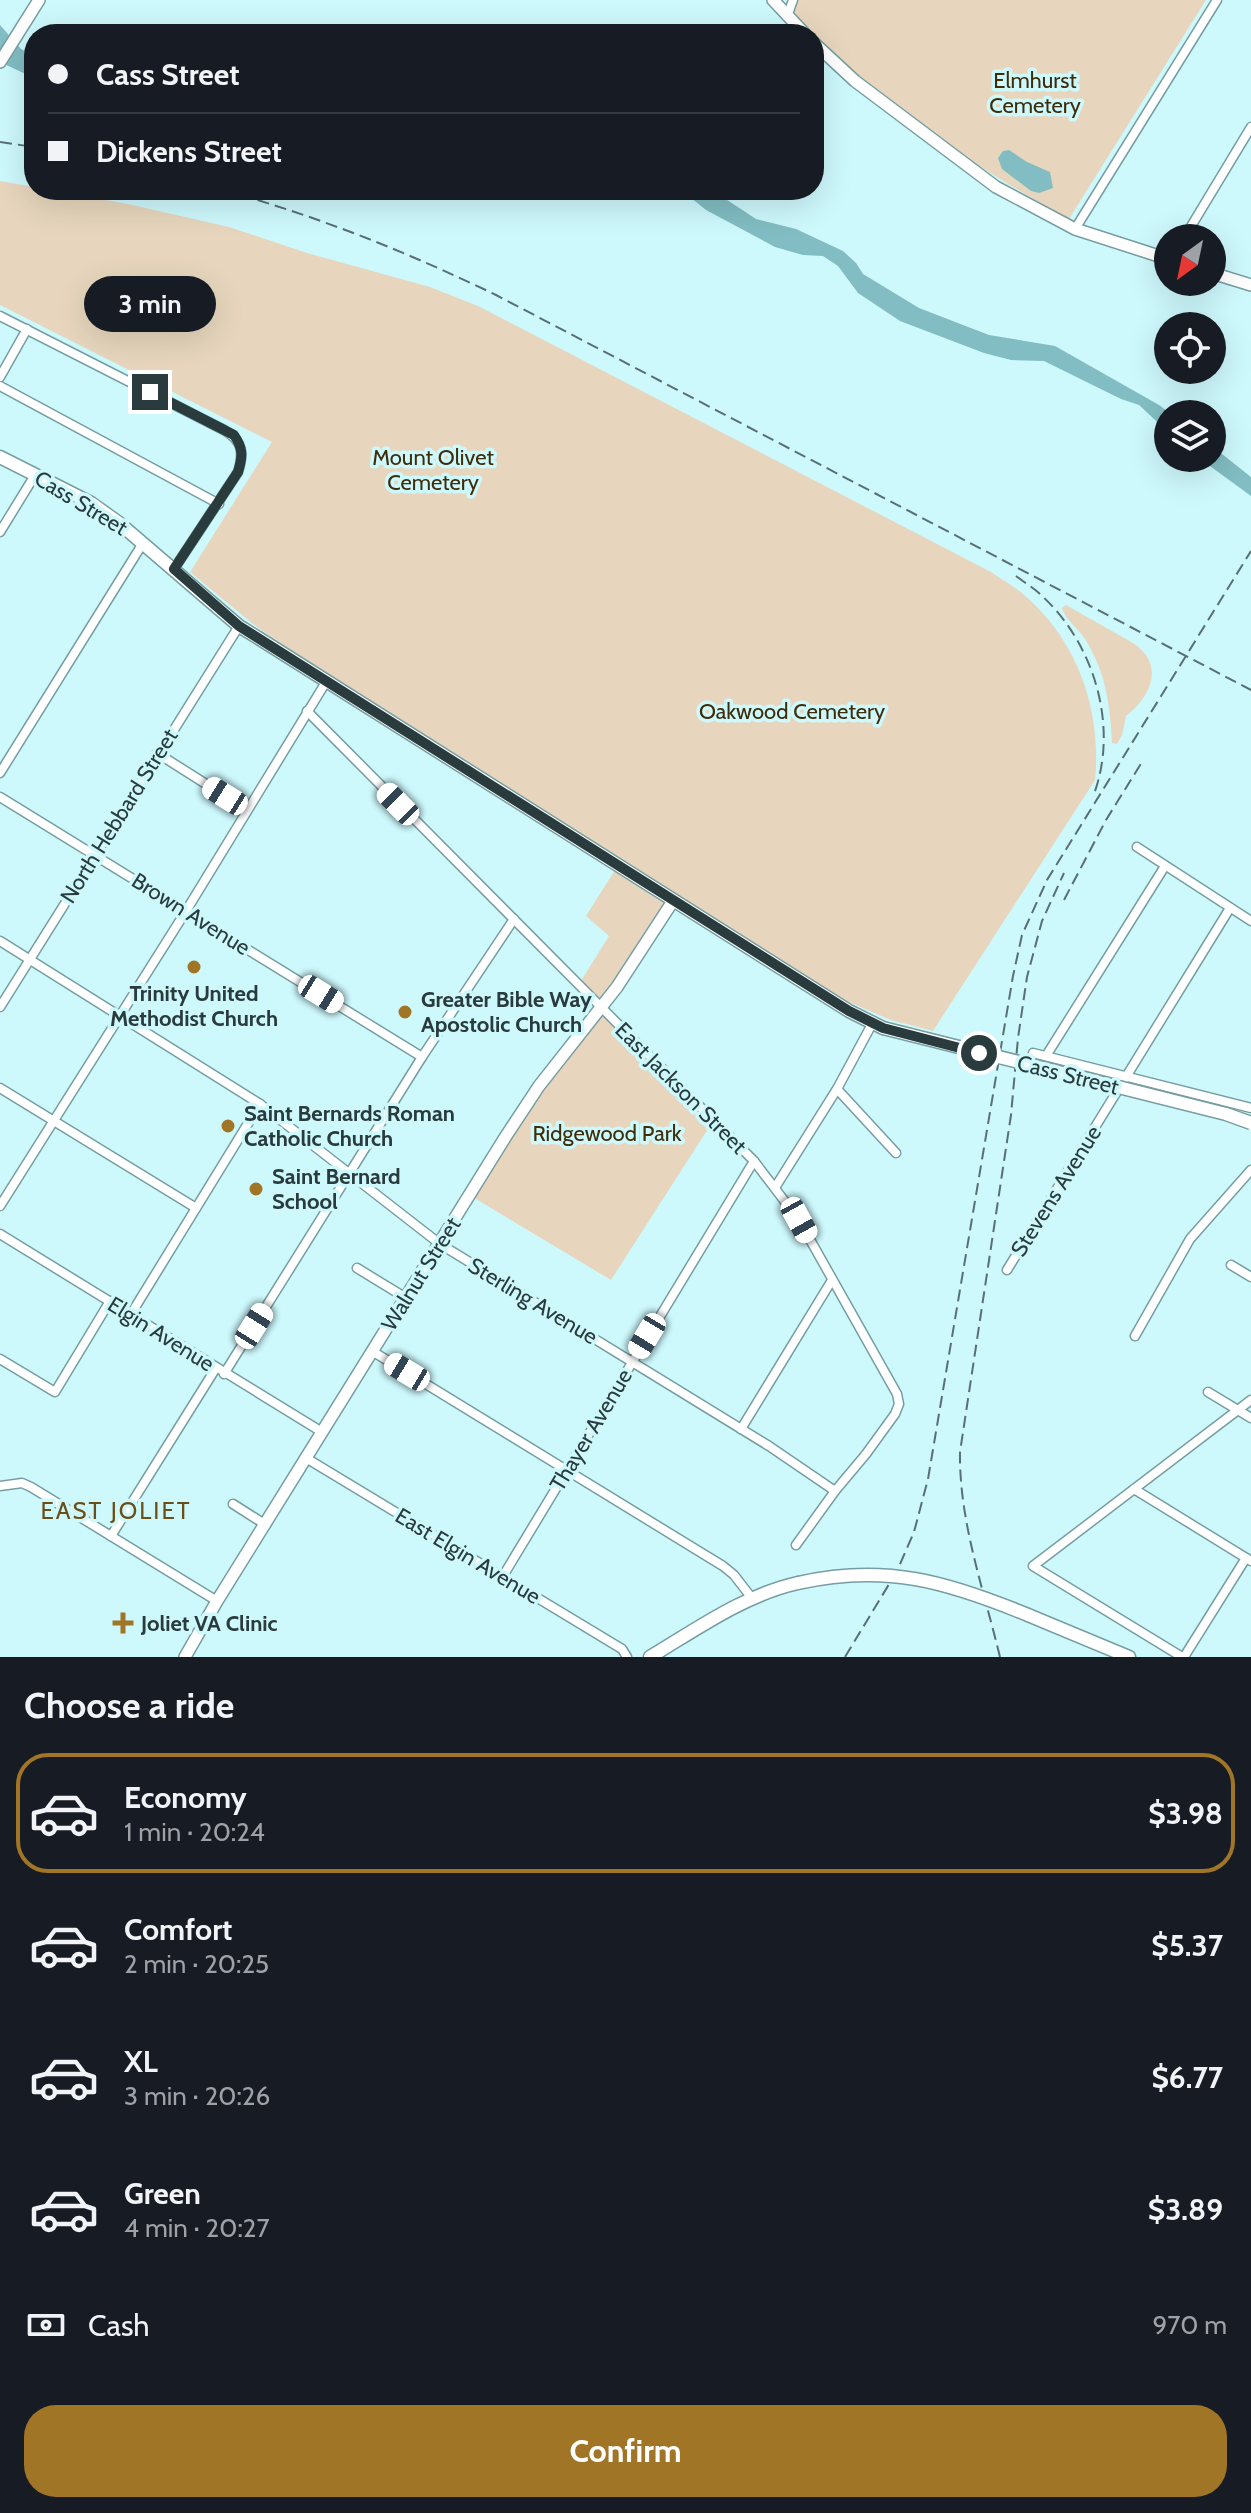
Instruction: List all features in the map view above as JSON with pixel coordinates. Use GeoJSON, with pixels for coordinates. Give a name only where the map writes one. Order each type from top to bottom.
{"type":"FeatureCollection","features":[{"type":"Feature","properties":{"kind":"main road","name":"Cass Street"},"geometry":{"type":"LineString","coordinates":[[0,457],[91,503],[119,523],[239,626],[849,1011],[878,1026],[1226,1114],[1251,1123]]}},
{"type":"Feature","properties":{"kind":"main road"},"geometry":{"type":"LineString","coordinates":[[650,1657],[751,1597],[770,1589],[848,1574],[914,1578],[970,1592],[1129,1657]]}},
{"type":"Feature","properties":{"kind":"street"},"geometry":{"type":"LineString","coordinates":[[0,62],[39,0]]}},
{"type":"Feature","properties":{"kind":"street"},"geometry":{"type":"LineString","coordinates":[[773,0],[794,24]]}},
{"type":"Feature","properties":{"kind":"street"},"geometry":{"type":"LineString","coordinates":[[787,17],[793,0]]}},
{"type":"Feature","properties":{"kind":"street"},"geometry":{"type":"LineString","coordinates":[[1075,229],[1217,0]]}},
{"type":"Feature","properties":{"kind":"street"},"geometry":{"type":"LineString","coordinates":[[824,52],[855,81],[996,187],[1075,229],[1154,254]]}},
{"type":"Feature","properties":{"kind":"street"},"geometry":{"type":"LineString","coordinates":[[1192,224],[1251,127]]}},
{"type":"Feature","properties":{"kind":"street"},"geometry":{"type":"LineString","coordinates":[[1226,277],[1251,285]]}},
{"type":"Feature","properties":{"kind":"street"},"geometry":{"type":"LineString","coordinates":[[0,316],[234,435],[241,446],[238,472],[174,569]]}},
{"type":"Feature","properties":{"kind":"street"},"geometry":{"type":"LineString","coordinates":[[0,377],[27,329]]}},
{"type":"Feature","properties":{"kind":"street"},"geometry":{"type":"LineString","coordinates":[[0,386],[219,504]]}},
{"type":"Feature","properties":{"kind":"street"},"geometry":{"type":"LineString","coordinates":[[0,532],[35,475]]}},
{"type":"Feature","properties":{"kind":"street"},"geometry":{"type":"LineString","coordinates":[[0,773],[143,543]]}},
{"type":"Feature","properties":{"kind":"street","name":"North Hebbard Street"},"geometry":{"type":"LineString","coordinates":[[0,1007],[239,626]]}},
{"type":"Feature","properties":{"kind":"street"},"geometry":{"type":"LineString","coordinates":[[0,1206],[326,682]]}},
{"type":"Feature","properties":{"kind":"street","name":"East Jackson Street"},"geometry":{"type":"LineString","coordinates":[[307,711],[776,1186],[799,1220],[897,1394],[899,1404],[866,1454],[835,1491]]}},
{"type":"Feature","properties":{"kind":"street"},"geometry":{"type":"LineString","coordinates":[[157,753],[247,810]]}},
{"type":"Feature","properties":{"kind":"street","name":"Brown Avenue"},"geometry":{"type":"LineString","coordinates":[[0,797],[422,1057]]}},
{"type":"Feature","properties":{"kind":"street"},"geometry":{"type":"LineString","coordinates":[[1137,847],[1251,921]]}},
{"type":"Feature","properties":{"kind":"street"},"geometry":{"type":"LineString","coordinates":[[1046,1056],[1165,866]]}},
{"type":"Feature","properties":{"kind":"street","name":"Walnut Street"},"geometry":{"type":"LineString","coordinates":[[185,1657],[539,1086],[617,987],[673,901]]}},
{"type":"Feature","properties":{"kind":"street","name":"Stevens Avenue"},"geometry":{"type":"LineString","coordinates":[[1007,1270],[1230,908]]}},
{"type":"Feature","properties":{"kind":"street"},"geometry":{"type":"LineString","coordinates":[[111,1536],[514,919]]}},
{"type":"Feature","properties":{"kind":"street","name":"Sterling Avenue"},"geometry":{"type":"LineString","coordinates":[[0,941],[260,1104],[440,1244],[741,1429],[835,1491]]}},
{"type":"Feature","properties":{"kind":"street"},"geometry":{"type":"LineString","coordinates":[[776,1186],[878,1026]]}},
{"type":"Feature","properties":{"kind":"street"},"geometry":{"type":"LineString","coordinates":[[1033,1053],[1251,1108]]}},
{"type":"Feature","properties":{"kind":"street"},"geometry":{"type":"LineString","coordinates":[[0,1088],[196,1208]]}},
{"type":"Feature","properties":{"kind":"street"},"geometry":{"type":"LineString","coordinates":[[837,1089],[896,1153]]}},
{"type":"Feature","properties":{"kind":"street"},"geometry":{"type":"LineString","coordinates":[[131,1314],[260,1104]]}},
{"type":"Feature","properties":{"kind":"street","name":"Thayer Avenue"},"geometry":{"type":"LineString","coordinates":[[503,1576],[754,1161]]}},
{"type":"Feature","properties":{"kind":"street"},"geometry":{"type":"LineString","coordinates":[[1135,1336],[1190,1239],[1251,1170]]}},
{"type":"Feature","properties":{"kind":"street","name":"Elgin Avenue"},"geometry":{"type":"LineString","coordinates":[[1,1239],[110,1301],[322,1432]]}},
{"type":"Feature","properties":{"kind":"street"},"geometry":{"type":"LineString","coordinates":[[1231,1265],[1251,1277]]}},
{"type":"Feature","properties":{"kind":"street"},"geometry":{"type":"LineString","coordinates":[[357,1268],[406,1298]]}},
{"type":"Feature","properties":{"kind":"street"},"geometry":{"type":"LineString","coordinates":[[741,1429],[832,1280]]}},
{"type":"Feature","properties":{"kind":"street"},"geometry":{"type":"LineString","coordinates":[[0,1359],[55,1392],[110,1301]]}},
{"type":"Feature","properties":{"kind":"street"},"geometry":{"type":"LineString","coordinates":[[372,1351],[723,1566],[751,1597]]}},
{"type":"Feature","properties":{"kind":"street"},"geometry":{"type":"LineString","coordinates":[[1208,1392],[1251,1418]]}},
{"type":"Feature","properties":{"kind":"street"},"geometry":{"type":"LineString","coordinates":[[1134,1489],[1248,1559],[1183,1657],[1033,1566],[1134,1489],[1238,1410],[1251,1400]]}},
{"type":"Feature","properties":{"kind":"street","name":"East Elgin Avenue"},"geometry":{"type":"LineString","coordinates":[[306,1458],[622,1649],[627,1657]]}},
{"type":"Feature","properties":{"kind":"street"},"geometry":{"type":"LineString","coordinates":[[0,1486],[22,1483],[31,1487],[217,1601]]}},
{"type":"Feature","properties":{"kind":"street"},"geometry":{"type":"LineString","coordinates":[[796,1545],[835,1491]]}},
{"type":"Feature","properties":{"kind":"street"},"geometry":{"type":"LineString","coordinates":[[233,1504],[266,1525]]}},
{"type":"Feature","properties":{"kind":"green space","name":"Elmhurst Cemetery"},"geometry":{"type":"Polygon","coordinates":[[[797,0],[1206,0],[1069,219],[968,159],[873,90],[824,48],[824,24],[797,24],[791,18],[797,0]]]}},
{"type":"Feature","properties":{"kind":"green space"},"geometry":{"type":"Polygon","coordinates":[[[0,181],[24,185],[24,200],[105,200],[229,227],[307,253],[430,287],[478,306],[991,572],[1022,593],[1058,632],[1082,677],[1094,727],[1095,780],[933,1031],[891,1020],[844,1000],[253,624],[190,572],[272,442],[0,305],[0,181]]]}},
{"type":"Feature","properties":{"kind":"green space"},"geometry":{"type":"Polygon","coordinates":[[[1066,605],[1133,643],[1149,660],[1152,670],[1148,690],[1126,716],[1117,744],[1112,743],[1108,702],[1098,664],[1085,639],[1064,613],[1062,608],[1066,605]]]}},
{"type":"Feature","properties":{"kind":"green space"},"geometry":{"type":"Polygon","coordinates":[[[617,867],[671,902],[600,1006],[579,984],[609,936],[586,916],[617,867]]]}},
{"type":"Feature","properties":{"kind":"green space","name":"Ridgewood Park"},"geometry":{"type":"Polygon","coordinates":[[[600,1008],[713,1121],[611,1280],[471,1196],[538,1087],[600,1008]]]}},
{"type":"Feature","properties":{"kind":"water"},"geometry":{"type":"Polygon","coordinates":[[[0,25],[24,51],[24,73],[0,62],[0,25]]]}},
{"type":"Feature","properties":{"kind":"water"},"geometry":{"type":"Polygon","coordinates":[[[1009,150],[1050,172],[1053,188],[1039,193],[1031,191],[1002,169],[998,158],[1003,151],[1009,150]]]}},
{"type":"Feature","properties":{"kind":"water"},"geometry":{"type":"Polygon","coordinates":[[[694,200],[727,200],[756,219],[796,229],[843,251],[863,274],[919,308],[989,335],[1055,346],[1154,402],[1154,419],[1139,405],[1044,361],[1011,360],[984,353],[900,321],[858,293],[838,266],[823,256],[803,255],[775,247],[706,210],[694,200]]]}},
{"type":"Feature","properties":{"kind":"water"},"geometry":{"type":"Polygon","coordinates":[[[1226,457],[1251,477],[1251,496],[1218,472],[1226,472],[1226,457]]]}},
{"type":"Feature","properties":{"kind":"railway"},"geometry":{"type":"LineString","coordinates":[[0,142],[24,146]]}},
{"type":"Feature","properties":{"kind":"railway"},"geometry":{"type":"LineString","coordinates":[[256,200],[361,236],[496,295],[1251,690]]}},
{"type":"Feature","properties":{"kind":"railway"},"geometry":{"type":"LineString","coordinates":[[845,1657],[897,1571],[914,1532],[928,1479],[1022,935],[1047,880],[1251,551]]}},
{"type":"Feature","properties":{"kind":"railway"},"geometry":{"type":"LineString","coordinates":[[1016,576],[1038,592],[1060,615],[1088,661],[1097,687],[1104,741],[1094,794]]}},
{"type":"Feature","properties":{"kind":"railway"},"geometry":{"type":"LineString","coordinates":[[1064,900],[1106,820],[1142,762]]}},
{"type":"Feature","properties":{"kind":"railway"},"geometry":{"type":"LineString","coordinates":[[1000,1657],[968,1530],[960,1452],[1011,1115],[1027,977],[1042,921],[1064,873]]}},
{"type":"Feature","properties":{"kind":"place","name":"Trinity United Methodist Church"},"geometry":{"type":"Point","coordinates":[194,967]}},
{"type":"Feature","properties":{"kind":"place","name":"Greater Bible Way Apostolic Church"},"geometry":{"type":"Point","coordinates":[405,1012]}},
{"type":"Feature","properties":{"kind":"place","name":"Saint Bernards Roman Catholic Church"},"geometry":{"type":"Point","coordinates":[228,1126]}},
{"type":"Feature","properties":{"kind":"place","name":"Saint Bernard School"},"geometry":{"type":"Point","coordinates":[256,1189]}},
{"type":"Feature","properties":{"kind":"place","name":"Joliet VA Clinic"},"geometry":{"type":"Point","coordinates":[123,1623]}},
{"type":"Feature","properties":{"kind":"district","name":"EAST JOLIET"},"geometry":{"type":"Point","coordinates":[116,1510]}},
{"type":"Feature","properties":{"kind":"route"},"geometry":{"type":"LineString","coordinates":[[150,392],[234,435],[241,446],[238,472],[174,569],[239,626],[849,1011],[883,1028],[979,1053]]}},
{"type":"Feature","properties":{"kind":"park label","name":"Mount Olivet Cemetery"},"geometry":{"type":"Point","coordinates":[433,470]}},
{"type":"Feature","properties":{"kind":"park label","name":"Oakwood Cemetery"},"geometry":{"type":"Point","coordinates":[792,711]}}]}
